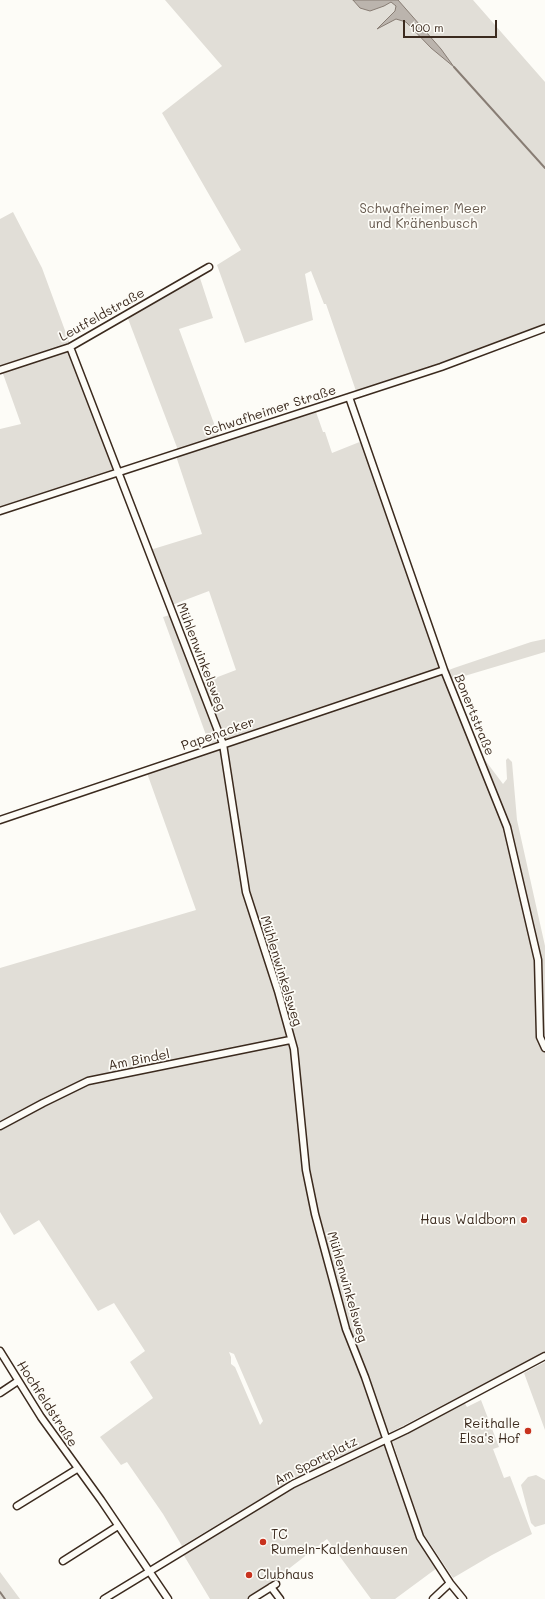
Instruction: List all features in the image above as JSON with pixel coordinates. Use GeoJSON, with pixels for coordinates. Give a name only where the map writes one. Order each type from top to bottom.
{"type":"FeatureCollection","features":[{"type":"Feature","properties":{"kind":"street","name":"Leutfeldstraße"},"geometry":{"type":"LineString","coordinates":[[0,370],[70,347],[209,267]]}},
{"type":"Feature","properties":{"kind":"street","name":"Schwafheimer Straße"},"geometry":{"type":"LineString","coordinates":[[0,511],[349,397],[441,366],[545,328]]}},
{"type":"Feature","properties":{"kind":"street","name":"Mühlenwinkelsweg"},"geometry":{"type":"LineString","coordinates":[[70,347],[223,744],[246,892],[278,991],[290,1040],[294,1049],[306,1170],[315,1214],[346,1328],[365,1377],[420,1537],[450,1583],[463,1599]]}},
{"type":"Feature","properties":{"kind":"street","name":"Bonertstraße"},"geometry":{"type":"LineString","coordinates":[[349,397],[444,670],[507,828],[538,960],[540,1036],[545,1048]]}},
{"type":"Feature","properties":{"kind":"street","name":"Papenacker"},"geometry":{"type":"LineString","coordinates":[[0,820],[444,670]]}},
{"type":"Feature","properties":{"kind":"street","name":"Am Bindel"},"geometry":{"type":"LineString","coordinates":[[0,1126],[42,1103],[88,1081],[290,1040]]}},
{"type":"Feature","properties":{"kind":"street","name":"Hochfeldstraße"},"geometry":{"type":"LineString","coordinates":[[0,1351],[18,1382],[77,1469],[150,1570],[168,1599]]}},
{"type":"Feature","properties":{"kind":"street","name":"Am Sportplatz"},"geometry":{"type":"LineString","coordinates":[[104,1599],[293,1484],[386,1438],[406,1430],[545,1356]]}},
{"type":"Feature","properties":{"kind":"street"},"geometry":{"type":"LineString","coordinates":[[0,1393],[18,1382]]}},
{"type":"Feature","properties":{"kind":"street"},"geometry":{"type":"LineString","coordinates":[[17,1506],[77,1469]]}},
{"type":"Feature","properties":{"kind":"street"},"geometry":{"type":"LineString","coordinates":[[63,1561],[118,1526]]}},
{"type":"Feature","properties":{"kind":"street"},"geometry":{"type":"LineString","coordinates":[[433,1599],[450,1583]]}},
{"type":"Feature","properties":{"kind":"street"},"geometry":{"type":"LineString","coordinates":[[252,1599],[273,1585],[280,1599]]}},
{"type":"Feature","properties":{"kind":"green space","name":"Schwafheimer Meer und Krähenbusch"},"geometry":{"type":"Polygon","coordinates":[[[165,0],[473,0],[545,82],[545,325],[439,364],[356,391],[326,304],[324,304],[311,271],[305,274],[313,320],[245,343],[217,265],[241,250],[162,113],[222,66],[165,0]]]}},
{"type":"Feature","properties":{"kind":"green space"},"geometry":{"type":"Polygon","coordinates":[[[13,212],[42,268],[70,344],[0,367],[0,219],[13,212]]]}},
{"type":"Feature","properties":{"kind":"green space"},"geometry":{"type":"Polygon","coordinates":[[[199,275],[213,318],[179,329],[219,437],[178,450],[127,316],[199,275]]]}},
{"type":"Feature","properties":{"kind":"green space"},"geometry":{"type":"Polygon","coordinates":[[[63,351],[72,358],[113,471],[0,510],[0,429],[21,424],[2,371],[63,351]]]}},
{"type":"Feature","properties":{"kind":"green space"},"geometry":{"type":"Polygon","coordinates":[[[316,412],[332,453],[362,441],[439,663],[439,667],[437,672],[225,740],[202,683],[236,670],[209,591],[172,605],[150,550],[202,534],[176,456],[316,412]]]}},
{"type":"Feature","properties":{"kind":"green space"},"geometry":{"type":"Polygon","coordinates":[[[170,615],[217,735],[218,740],[215,744],[210,746],[163,617],[170,615]]]}},
{"type":"Feature","properties":{"kind":"green space"},"geometry":{"type":"Polygon","coordinates":[[[545,639],[545,652],[451,680],[448,673],[449,670],[454,668],[531,642],[545,639]]]}},
{"type":"Feature","properties":{"kind":"green space"},"geometry":{"type":"Polygon","coordinates":[[[437,673],[444,676],[496,794],[482,756],[503,784],[507,779],[506,760],[508,758],[512,762],[517,820],[545,946],[545,1352],[391,1432],[386,1429],[341,1300],[318,1214],[307,1155],[293,1036],[86,1079],[0,1124],[0,968],[196,910],[147,773],[437,673]],[[246,893],[244,897],[270,977],[273,977],[246,893]]]}},
{"type":"Feature","properties":{"kind":"green space"},"geometry":{"type":"Polygon","coordinates":[[[283,1043],[288,1045],[290,1048],[305,1179],[327,1276],[343,1331],[362,1378],[417,1538],[437,1568],[395,1599],[371,1599],[327,1539],[268,1585],[247,1599],[210,1599],[183,1554],[302,1481],[298,1476],[182,1546],[163,1514],[127,1462],[121,1465],[100,1437],[153,1398],[130,1362],[145,1351],[114,1303],[98,1311],[39,1220],[14,1235],[0,1212],[0,1129],[89,1084],[283,1043]],[[229,1352],[231,1364],[235,1367],[260,1425],[263,1421],[234,1354],[229,1352]]]}},
{"type":"Feature","properties":{"kind":"green space"},"geometry":{"type":"Polygon","coordinates":[[[545,1362],[545,1430],[524,1373],[545,1362]]]}},
{"type":"Feature","properties":{"kind":"green space"},"geometry":{"type":"Polygon","coordinates":[[[481,1400],[499,1447],[493,1449],[504,1478],[510,1476],[532,1534],[453,1578],[423,1533],[392,1440],[464,1402],[467,1407],[481,1400]]]}},
{"type":"Feature","properties":{"kind":"green space"},"geometry":{"type":"Polygon","coordinates":[[[536,1475],[545,1480],[545,1524],[535,1527],[531,1523],[521,1485],[528,1477],[536,1475]]]}},
{"type":"Feature","properties":{"kind":"green space"},"geometry":{"type":"Polygon","coordinates":[[[0,1572],[20,1599],[0,1599],[0,1572]]]}},
{"type":"Feature","properties":{"kind":"shaded area"},"geometry":{"type":"Polygon","coordinates":[[[353,0],[398,0],[441,49],[454,67],[431,48],[406,22],[396,19],[377,29],[395,11],[396,6],[391,2],[370,11],[360,8],[353,0]]]}},
{"type":"Feature","properties":{"kind":"waterway"},"geometry":{"type":"LineString","coordinates":[[454,67],[545,168]]}},
{"type":"Feature","properties":{"kind":"waterway"},"geometry":{"type":"LineString","coordinates":[[0,1592],[5,1599]]}},
{"type":"Feature","properties":{"kind":"place","name":"Haus Waldborn"},"geometry":{"type":"Point","coordinates":[524,1220]}},
{"type":"Feature","properties":{"kind":"place","name":"Reithalle Elsa's Hof"},"geometry":{"type":"Point","coordinates":[528,1431]}},
{"type":"Feature","properties":{"kind":"place","name":"TC Rumeln-Kaldenhausen"},"geometry":{"type":"Point","coordinates":[263,1542]}},
{"type":"Feature","properties":{"kind":"place","name":"Clubhaus"},"geometry":{"type":"Point","coordinates":[249,1575]}}]}
